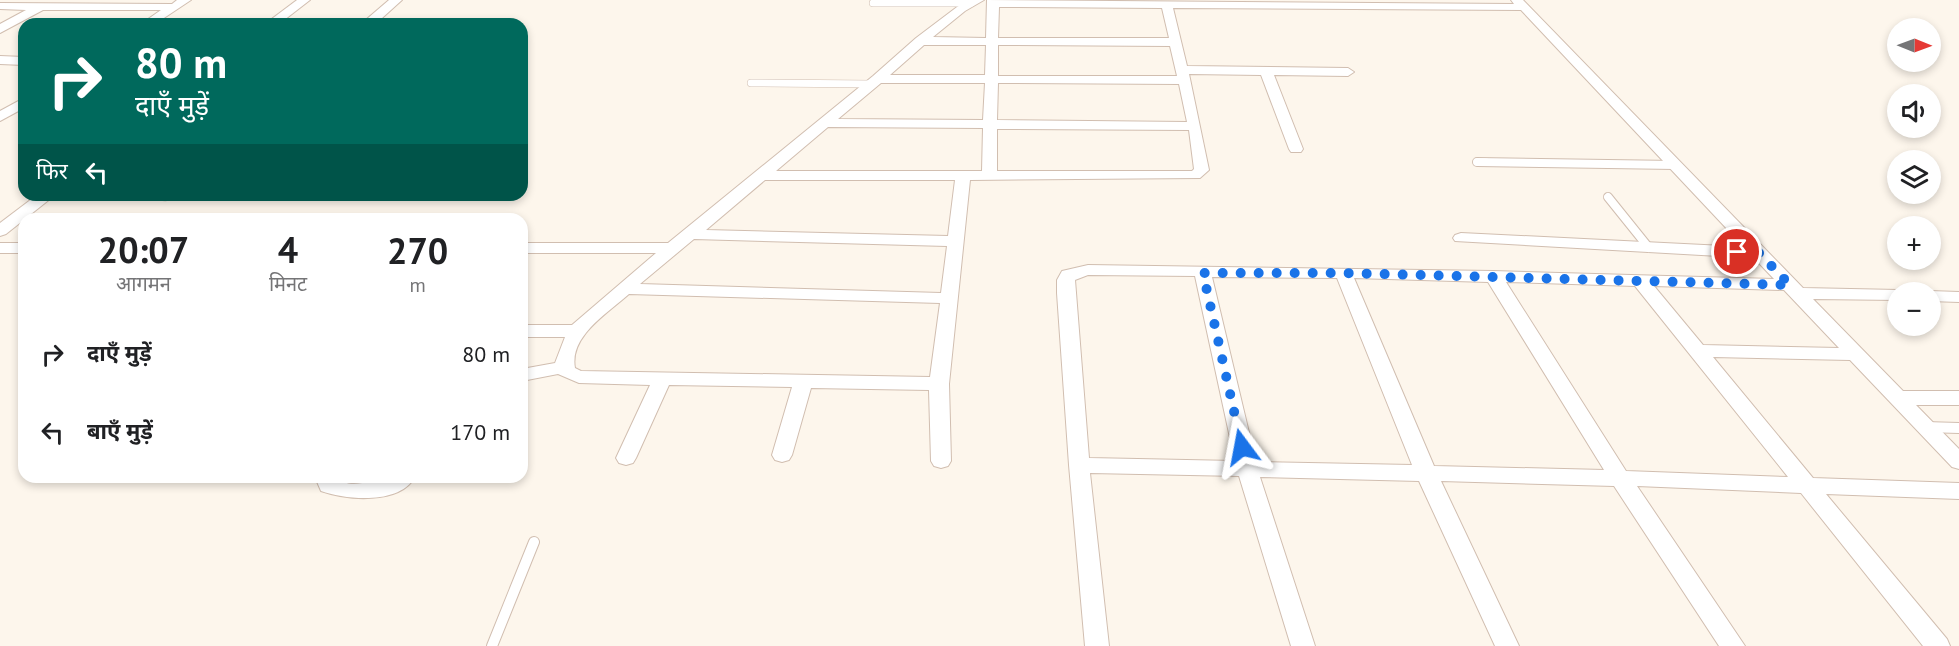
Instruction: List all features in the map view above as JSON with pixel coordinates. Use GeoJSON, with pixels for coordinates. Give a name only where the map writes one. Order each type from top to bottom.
{"type":"FeatureCollection","features":[{"type":"Feature","properties":{"kind":"street"},"geometry":{"type":"LineString","coordinates":[[60,6],[71,0]]}},
{"type":"Feature","properties":{"kind":"street"},"geometry":{"type":"LineString","coordinates":[[156,18],[185,0]]}},
{"type":"Feature","properties":{"kind":"street"},"geometry":{"type":"LineString","coordinates":[[279,18],[304,0]]}},
{"type":"Feature","properties":{"kind":"street"},"geometry":{"type":"LineString","coordinates":[[375,18],[396,0]]}},
{"type":"Feature","properties":{"kind":"street"},"geometry":{"type":"LineString","coordinates":[[939,384],[579,377],[566,372],[564,366],[570,340],[576,331],[920,41],[975,2]]}},
{"type":"Feature","properties":{"kind":"street"},"geometry":{"type":"LineString","coordinates":[[989,176],[993,2],[1167,5],[1234,2],[1521,3],[1959,462]]}},
{"type":"Feature","properties":{"kind":"street"},"geometry":{"type":"LineString","coordinates":[[761,176],[1195,175],[1202,170],[1195,126],[1167,5]]}},
{"type":"Feature","properties":{"kind":"street"},"geometry":{"type":"LineString","coordinates":[[0,6],[173,7]]}},
{"type":"Feature","properties":{"kind":"street"},"geometry":{"type":"LineString","coordinates":[[19,18],[40,6]]}},
{"type":"Feature","properties":{"kind":"street"},"geometry":{"type":"LineString","coordinates":[[0,29],[18,19]]}},
{"type":"Feature","properties":{"kind":"street"},"geometry":{"type":"LineString","coordinates":[[920,41],[1176,42]]}},
{"type":"Feature","properties":{"kind":"street"},"geometry":{"type":"LineString","coordinates":[[0,60],[18,61]]}},
{"type":"Feature","properties":{"kind":"street"},"geometry":{"type":"LineString","coordinates":[[875,81],[992,80],[1266,71],[1348,72]]}},
{"type":"Feature","properties":{"kind":"street"},"geometry":{"type":"LineString","coordinates":[[1266,71],[1296,149]]}},
{"type":"Feature","properties":{"kind":"street"},"geometry":{"type":"LineString","coordinates":[[0,117],[18,106]]}},
{"type":"Feature","properties":{"kind":"street"},"geometry":{"type":"LineString","coordinates":[[823,123],[1195,126]]}},
{"type":"Feature","properties":{"kind":"street"},"geometry":{"type":"LineString","coordinates":[[941,461],[939,384],[963,177]]}},
{"type":"Feature","properties":{"kind":"street"},"geometry":{"type":"LineString","coordinates":[[24,213],[39,201]]}},
{"type":"Feature","properties":{"kind":"street"},"geometry":{"type":"LineString","coordinates":[[0,231],[18,217]]}},
{"type":"Feature","properties":{"kind":"street"},"geometry":{"type":"LineString","coordinates":[[692,234],[956,241]]}},
{"type":"Feature","properties":{"kind":"street"},"geometry":{"type":"LineString","coordinates":[[1461,238],[1759,253]]}},
{"type":"Feature","properties":{"kind":"street"},"geometry":{"type":"LineString","coordinates":[[0,248],[18,248]]}},
{"type":"Feature","properties":{"kind":"street"},"geometry":{"type":"LineString","coordinates":[[528,248],[672,248]]}},
{"type":"Feature","properties":{"kind":"street"},"geometry":{"type":"LineString","coordinates":[[1097,646],[1079,465],[1066,293],[1068,275],[1075,271],[1493,276],[1640,281],[1887,294]]}},
{"type":"Feature","properties":{"kind":"street"},"geometry":{"type":"LineString","coordinates":[[1203,273],[1247,469],[1303,646]]}},
{"type":"Feature","properties":{"kind":"street"},"geometry":{"type":"LineString","coordinates":[[1343,273],[1426,473],[1507,646]]}},
{"type":"Feature","properties":{"kind":"street"},"geometry":{"type":"LineString","coordinates":[[1493,276],[1620,478],[1733,646]]}},
{"type":"Feature","properties":{"kind":"street"},"geometry":{"type":"LineString","coordinates":[[1640,281],[1805,486],[1938,646]]}},
{"type":"Feature","properties":{"kind":"street"},"geometry":{"type":"LineString","coordinates":[[625,289],[949,298]]}},
{"type":"Feature","properties":{"kind":"street"},"geometry":{"type":"LineString","coordinates":[[1941,296],[1959,297]]}},
{"type":"Feature","properties":{"kind":"street"},"geometry":{"type":"LineString","coordinates":[[528,331],[576,331]]}},
{"type":"Feature","properties":{"kind":"street"},"geometry":{"type":"LineString","coordinates":[[1698,351],[1854,354]]}},
{"type":"Feature","properties":{"kind":"street"},"geometry":{"type":"LineString","coordinates":[[528,374],[564,366]]}},
{"type":"Feature","properties":{"kind":"street"},"geometry":{"type":"LineString","coordinates":[[626,458],[662,380]]}},
{"type":"Feature","properties":{"kind":"street"},"geometry":{"type":"LineString","coordinates":[[782,455],[803,383]]}},
{"type":"Feature","properties":{"kind":"street"},"geometry":{"type":"LineString","coordinates":[[1897,398],[1959,398]]}},
{"type":"Feature","properties":{"kind":"street"},"geometry":{"type":"LineString","coordinates":[[1079,465],[1620,478],[1959,491]]}},
{"type":"Feature","properties":{"kind":"street"},"geometry":{"type":"LineString","coordinates":[[328,483],[335,488],[368,491],[386,488],[394,483]]}},
{"type":"Feature","properties":{"kind":"lane"},"geometry":{"type":"LineString","coordinates":[[873,3],[975,2]]}},
{"type":"Feature","properties":{"kind":"lane"},"geometry":{"type":"LineString","coordinates":[[751,83],[875,81]]}},
{"type":"Feature","properties":{"kind":"lane"},"geometry":{"type":"LineString","coordinates":[[1477,162],[1675,165]]}},
{"type":"Feature","properties":{"kind":"lane"},"geometry":{"type":"LineString","coordinates":[[1608,197],[1649,248]]}},
{"type":"Feature","properties":{"kind":"lane"},"geometry":{"type":"LineString","coordinates":[[1925,427],[1959,428]]}},
{"type":"Feature","properties":{"kind":"lane"},"geometry":{"type":"LineString","coordinates":[[492,646],[534,542]]}},
{"type":"Feature","properties":{"kind":"route"},"geometry":{"type":"LineString","coordinates":[[1242,447],[1203,273],[1493,276],[1790,285],[1759,253],[1737,252]]}}]}
